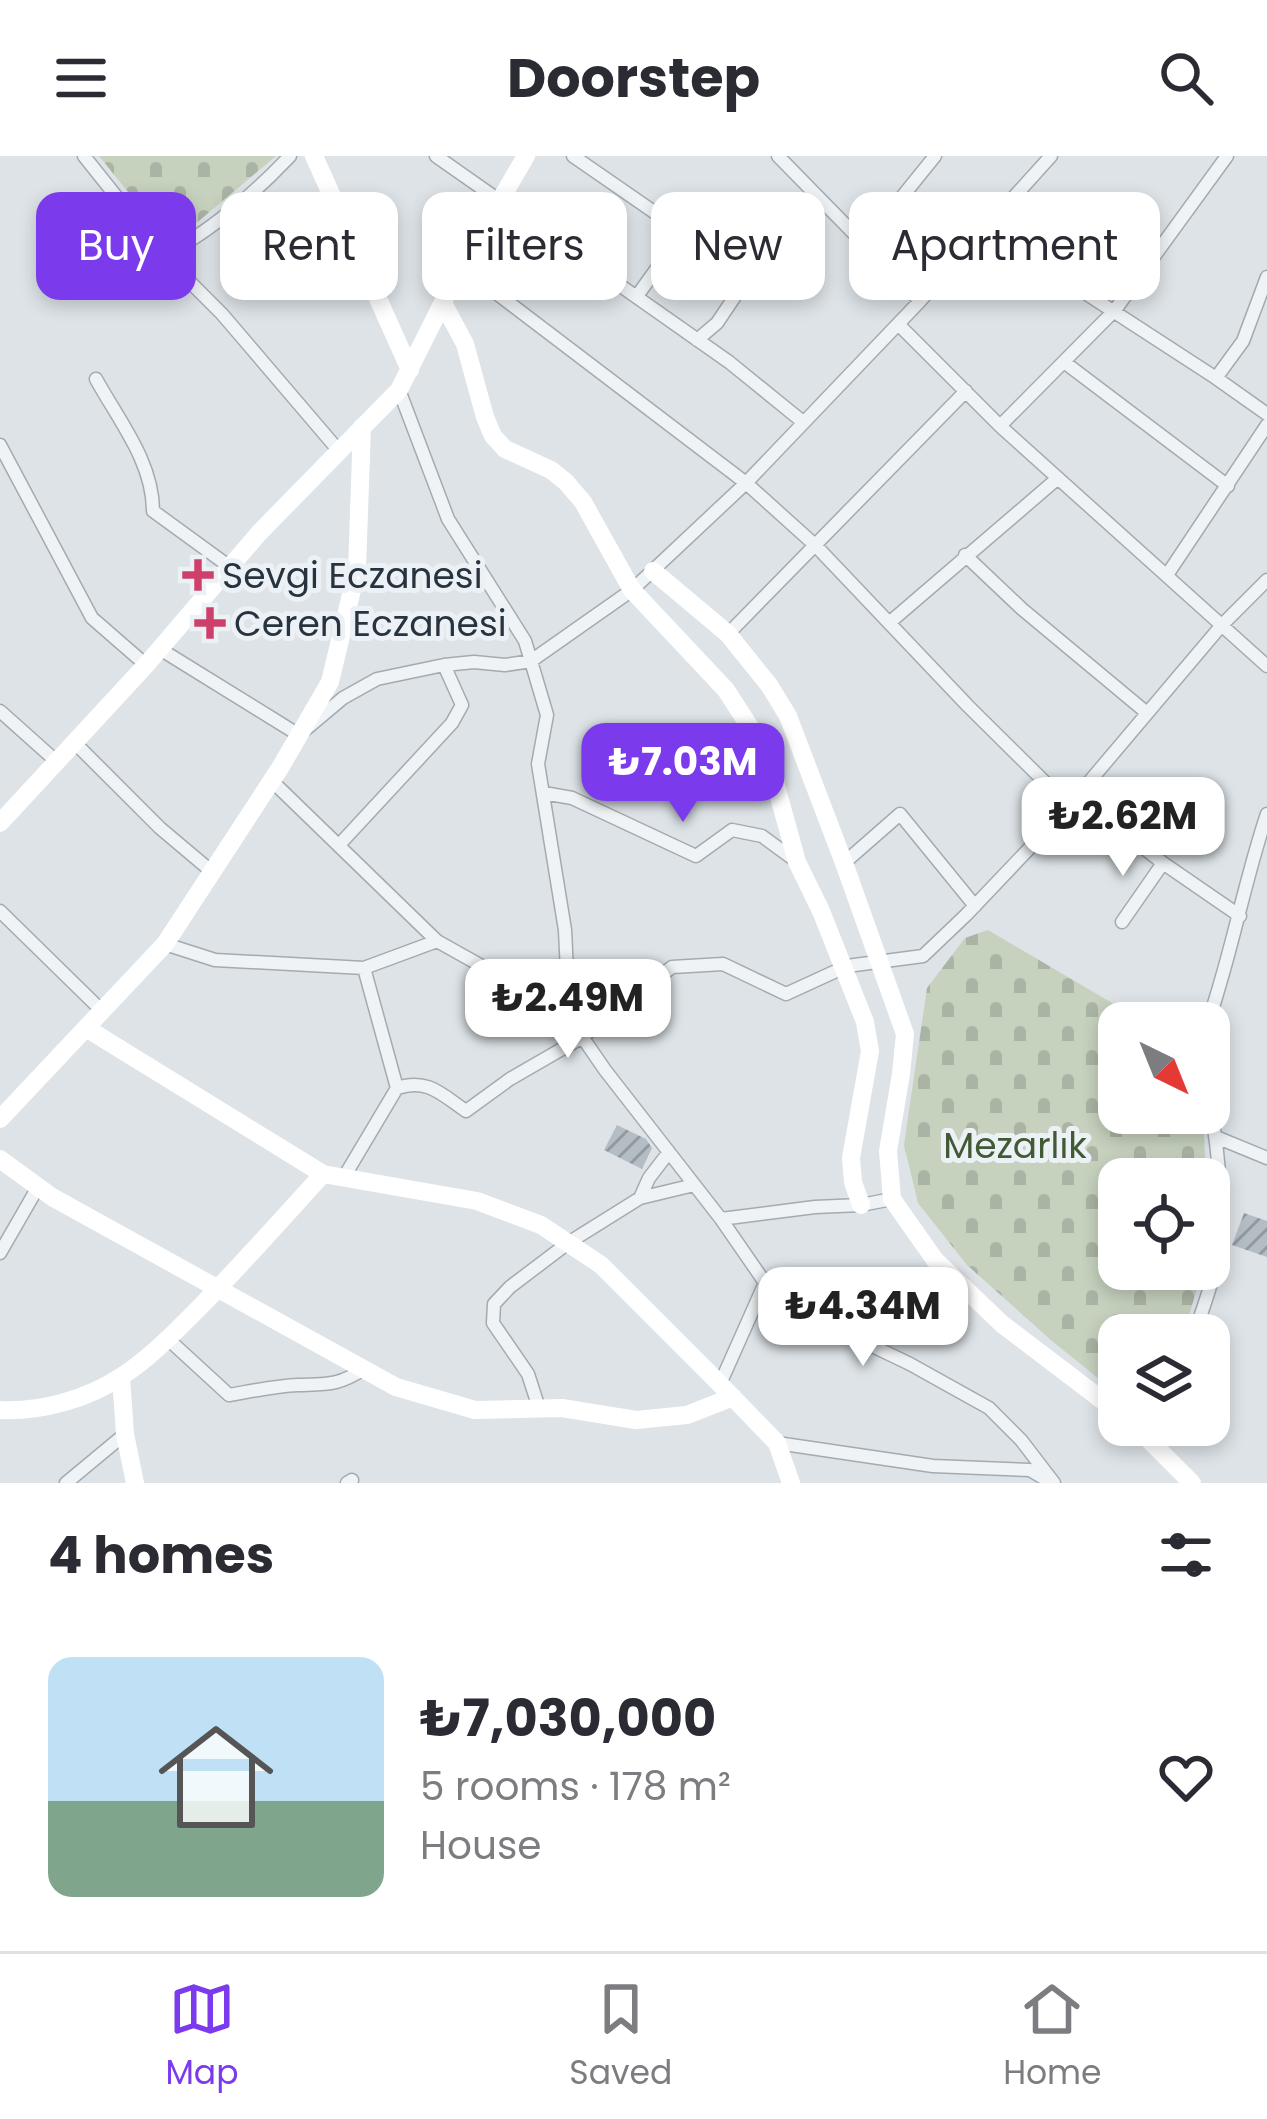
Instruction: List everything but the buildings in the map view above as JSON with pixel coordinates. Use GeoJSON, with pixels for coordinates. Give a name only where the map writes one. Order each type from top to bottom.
{"type":"FeatureCollection","features":[{"type":"Feature","properties":{"kind":"street"},"geometry":{"type":"LineString","coordinates":[[84,156],[113,192]]}},
{"type":"Feature","properties":{"kind":"street"},"geometry":{"type":"LineString","coordinates":[[196,236],[290,156]]}},
{"type":"Feature","properties":{"kind":"street"},"geometry":{"type":"LineString","coordinates":[[314,156],[410,370]]}},
{"type":"Feature","properties":{"kind":"street"},"geometry":{"type":"LineString","coordinates":[[436,156],[488,192]]}},
{"type":"Feature","properties":{"kind":"street"},"geometry":{"type":"LineString","coordinates":[[505,192],[526,156]]}},
{"type":"Feature","properties":{"kind":"street"},"geometry":{"type":"LineString","coordinates":[[574,156],[651,210]]}},
{"type":"Feature","properties":{"kind":"street"},"geometry":{"type":"LineString","coordinates":[[906,192],[935,156]]}},
{"type":"Feature","properties":{"kind":"street"},"geometry":{"type":"LineString","coordinates":[[1019,192],[1051,156]]}},
{"type":"Feature","properties":{"kind":"street"},"geometry":{"type":"LineString","coordinates":[[1000,425],[1115,310],[1227,156]]}},
{"type":"Feature","properties":{"kind":"street"},"geometry":{"type":"LineString","coordinates":[[783,158],[813,192]]}},
{"type":"Feature","properties":{"kind":"street"},"geometry":{"type":"LineString","coordinates":[[825,204],[849,229]]}},
{"type":"Feature","properties":{"kind":"street"},"geometry":{"type":"LineString","coordinates":[[637,296],[651,277]]}},
{"type":"Feature","properties":{"kind":"street"},"geometry":{"type":"LineString","coordinates":[[1216,378],[1243,341],[1267,277]]}},
{"type":"Feature","properties":{"kind":"street"},"geometry":{"type":"LineString","coordinates":[[196,288],[339,451]]}},
{"type":"Feature","properties":{"kind":"street"},"geometry":{"type":"LineString","coordinates":[[627,289],[803,422]]}},
{"type":"Feature","properties":{"kind":"street"},"geometry":{"type":"LineString","coordinates":[[0,823],[146,665],[259,533],[399,390],[444,300]]}},
{"type":"Feature","properties":{"kind":"street"},"geometry":{"type":"LineString","coordinates":[[505,300],[746,483],[816,546],[968,706],[1073,801],[1240,916]]}},
{"type":"Feature","properties":{"kind":"street"},"geometry":{"type":"LineString","coordinates":[[697,340],[717,323],[732,300]]}},
{"type":"Feature","properties":{"kind":"street"},"geometry":{"type":"LineString","coordinates":[[1099,300],[1267,414]]}},
{"type":"Feature","properties":{"kind":"street"},"geometry":{"type":"LineString","coordinates":[[299,735],[343,698],[377,679],[443,665],[532,661],[653,571],[746,483],[920,301]]}},
{"type":"Feature","properties":{"kind":"street"},"geometry":{"type":"LineString","coordinates":[[443,303],[465,344],[494,436],[506,448],[566,482],[583,502],[632,590],[726,690],[757,738],[797,862],[865,1022],[870,1051],[851,1158],[860,1205]]}},
{"type":"Feature","properties":{"kind":"street"},"geometry":{"type":"LineString","coordinates":[[898,324],[1000,425],[1267,667]]}},
{"type":"Feature","properties":{"kind":"street"},"geometry":{"type":"LineString","coordinates":[[1064,362],[1228,486]]}},
{"type":"Feature","properties":{"kind":"street"},"geometry":{"type":"LineString","coordinates":[[96,379],[148,470],[153,511],[230,567]]}},
{"type":"Feature","properties":{"kind":"street"},"geometry":{"type":"LineString","coordinates":[[399,390],[448,519],[525,641],[547,715],[538,764],[565,930],[567,972],[552,992]]}},
{"type":"Feature","properties":{"kind":"street"},"geometry":{"type":"LineString","coordinates":[[728,634],[966,391]]}},
{"type":"Feature","properties":{"kind":"street"},"geometry":{"type":"LineString","coordinates":[[1167,575],[1267,425]]}},
{"type":"Feature","properties":{"kind":"street"},"geometry":{"type":"LineString","coordinates":[[0,1119],[165,944],[272,781],[330,682],[357,569],[362,427]]}},
{"type":"Feature","properties":{"kind":"street"},"geometry":{"type":"LineString","coordinates":[[0,445],[4,464],[92,618],[146,665]]}},
{"type":"Feature","properties":{"kind":"street"},"geometry":{"type":"LineString","coordinates":[[889,622],[1058,478]]}},
{"type":"Feature","properties":{"kind":"street"},"geometry":{"type":"LineString","coordinates":[[965,555],[1147,713]]}},
{"type":"Feature","properties":{"kind":"street"},"geometry":{"type":"LineString","coordinates":[[653,571],[728,634],[770,685],[788,716],[844,863],[905,1034],[888,1151],[892,1199],[935,1260],[1002,1324],[1098,1397]]}},
{"type":"Feature","properties":{"kind":"street"},"geometry":{"type":"LineString","coordinates":[[344,1177],[398,1088],[416,1082],[466,1111],[581,1038],[672,968],[723,964],[786,994],[844,968],[923,956],[1073,801],[1220,626],[1267,580]]}},
{"type":"Feature","properties":{"kind":"street"},"geometry":{"type":"LineString","coordinates":[[160,649],[299,735]]}},
{"type":"Feature","properties":{"kind":"street"},"geometry":{"type":"LineString","coordinates":[[339,845],[452,723],[462,705],[443,665]]}},
{"type":"Feature","properties":{"kind":"street"},"geometry":{"type":"LineString","coordinates":[[0,711],[56,761]]}},
{"type":"Feature","properties":{"kind":"street"},"geometry":{"type":"LineString","coordinates":[[75,742],[211,872]]}},
{"type":"Feature","properties":{"kind":"street"},"geometry":{"type":"LineString","coordinates":[[272,781],[437,940],[512,983],[552,992],[581,1038],[777,1300],[989,1408],[1053,1483]]}},
{"type":"Feature","properties":{"kind":"street"},"geometry":{"type":"LineString","coordinates":[[544,793],[572,799],[696,856],[732,830],[762,836],[797,862]]}},
{"type":"Feature","properties":{"kind":"street"},"geometry":{"type":"LineString","coordinates":[[844,863],[900,814],[975,906]]}},
{"type":"Feature","properties":{"kind":"street"},"geometry":{"type":"LineString","coordinates":[[1214,1002],[1267,814]]}},
{"type":"Feature","properties":{"kind":"street"},"geometry":{"type":"LineString","coordinates":[[1122,922],[1163,863]]}},
{"type":"Feature","properties":{"kind":"street"},"geometry":{"type":"LineString","coordinates":[[0,911],[101,1010]]}},
{"type":"Feature","properties":{"kind":"street"},"geometry":{"type":"LineString","coordinates":[[165,944],[215,960],[364,968],[437,940]]}},
{"type":"Feature","properties":{"kind":"street"},"geometry":{"type":"LineString","coordinates":[[364,968],[398,1088]]}},
{"type":"Feature","properties":{"kind":"street"},"geometry":{"type":"LineString","coordinates":[[86,1028],[323,1174],[477,1201],[541,1226],[601,1264],[777,1443],[791,1483]]}},
{"type":"Feature","properties":{"kind":"street"},"geometry":{"type":"LineString","coordinates":[[1201,1314],[1218,1238],[1215,1134]]}},
{"type":"Feature","properties":{"kind":"street"},"geometry":{"type":"LineString","coordinates":[[1216,1137],[1267,1158]]}},
{"type":"Feature","properties":{"kind":"street"},"geometry":{"type":"LineString","coordinates":[[640,1198],[669,1153]]}},
{"type":"Feature","properties":{"kind":"street"},"geometry":{"type":"LineString","coordinates":[[0,1159],[52,1198],[396,1387],[475,1410],[562,1408],[636,1420],[688,1415],[727,1391],[765,1283]]}},
{"type":"Feature","properties":{"kind":"street"},"geometry":{"type":"LineString","coordinates":[[0,1410],[66,1402],[121,1377],[219,1288],[323,1174]]}},
{"type":"Feature","properties":{"kind":"street"},"geometry":{"type":"LineString","coordinates":[[539,1408],[529,1374],[493,1323],[494,1304],[510,1286],[568,1243],[640,1198],[694,1185]]}},
{"type":"Feature","properties":{"kind":"street"},"geometry":{"type":"LineString","coordinates":[[0,1253],[38,1187]]}},
{"type":"Feature","properties":{"kind":"street"},"geometry":{"type":"LineString","coordinates":[[721,1220],[892,1199]]}},
{"type":"Feature","properties":{"kind":"street"},"geometry":{"type":"LineString","coordinates":[[168,1339],[229,1395],[323,1386],[343,1382],[364,1369]]}},
{"type":"Feature","properties":{"kind":"street"},"geometry":{"type":"LineString","coordinates":[[121,1377],[135,1483]]}},
{"type":"Feature","properties":{"kind":"street"},"geometry":{"type":"LineString","coordinates":[[66,1483],[125,1434]]}},
{"type":"Feature","properties":{"kind":"street"},"geometry":{"type":"LineString","coordinates":[[777,1443],[934,1466],[1030,1470],[1053,1483]]}},
{"type":"Feature","properties":{"kind":"street"},"geometry":{"type":"LineString","coordinates":[[1157,1448],[1192,1483]]}},
{"type":"Feature","properties":{"kind":"street"},"geometry":{"type":"LineString","coordinates":[[927,1483],[934,1466]]}},
{"type":"Feature","properties":{"kind":"green space"},"geometry":{"type":"Polygon","coordinates":[[[99,156],[276,156],[233,192],[220,192],[220,203],[196,223],[196,192],[128,192],[99,156]]]}},
{"type":"Feature","properties":{"kind":"green space","name":"Mezarlık"},"geometry":{"type":"Polygon","coordinates":[[[988,930],[1110,1002],[1098,1002],[1098,1134],[1204,1134],[1205,1158],[1098,1158],[1098,1290],[1197,1290],[1189,1314],[1098,1314],[1098,1378],[967,1265],[918,1203],[904,1145],[927,988],[965,938],[988,930]]]}},
{"type":"Feature","properties":{"kind":"place","name":"Sevgi Eczanesi"},"geometry":{"type":"Point","coordinates":[198,575]}},
{"type":"Feature","properties":{"kind":"place","name":"Ceren Eczanesi"},"geometry":{"type":"Point","coordinates":[210,623]}}]}
